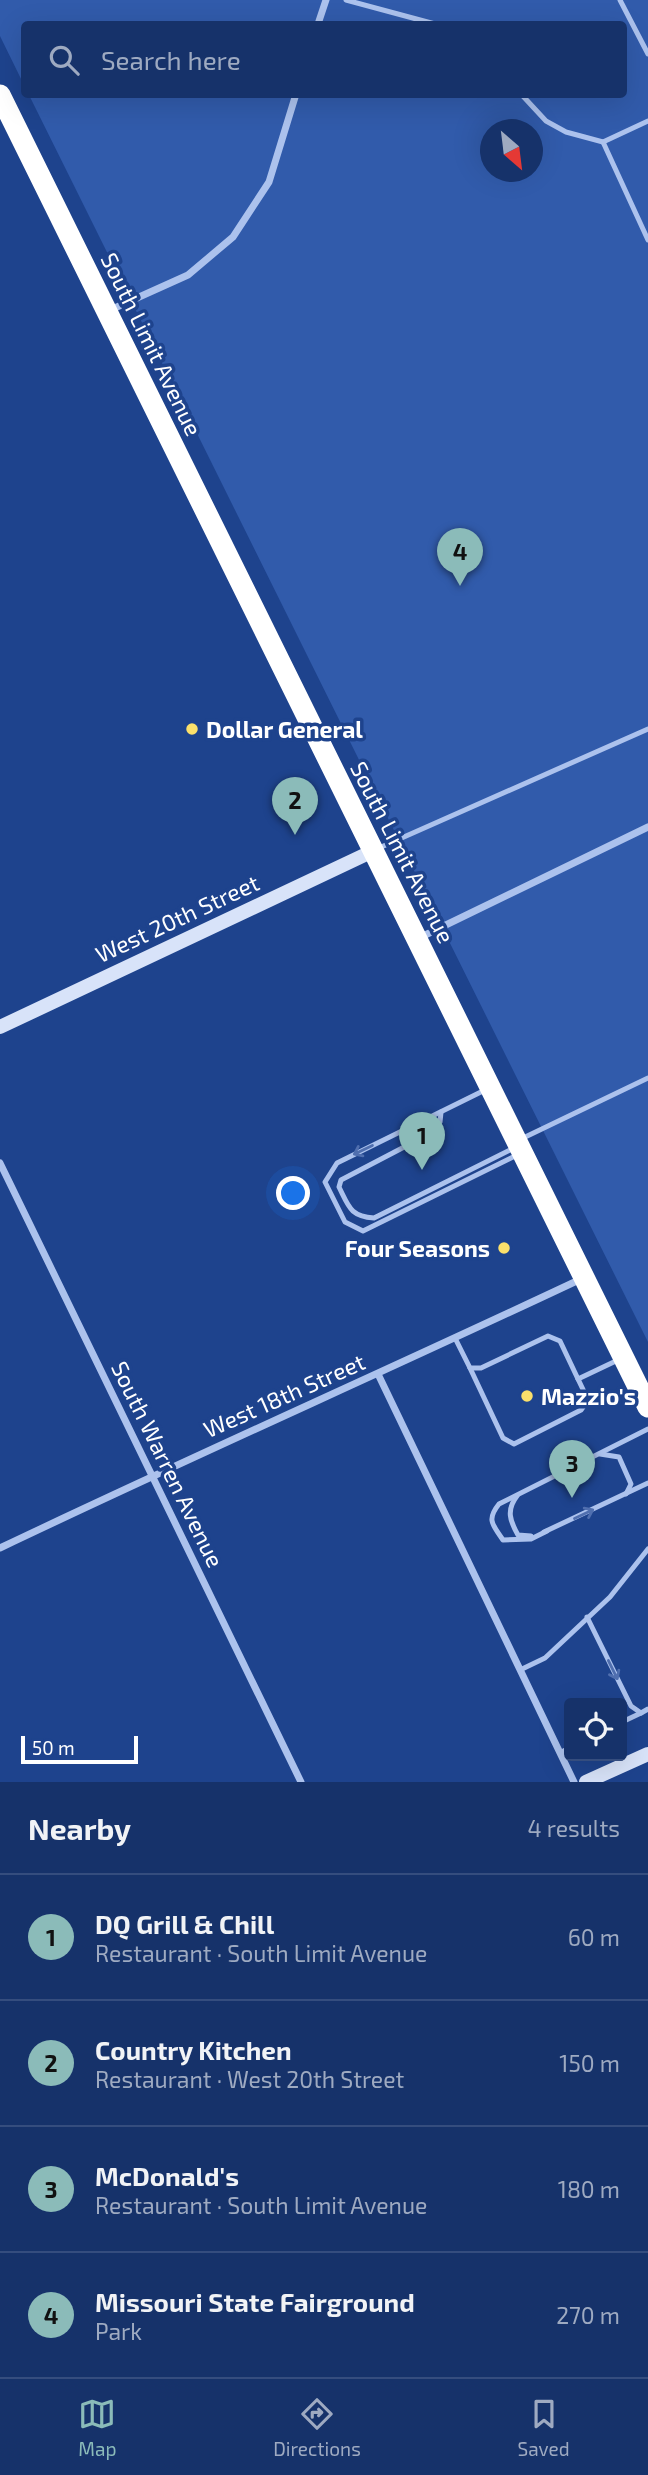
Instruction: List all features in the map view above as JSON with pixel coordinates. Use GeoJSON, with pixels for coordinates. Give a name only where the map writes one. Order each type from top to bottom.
{"type":"FeatureCollection","features":[{"type":"Feature","properties":{"kind":"highway","name":"South Limit Avenue"},"geometry":{"type":"LineString","coordinates":[[0,95],[648,1407]]}},
{"type":"Feature","properties":{"kind":"street"},"geometry":{"type":"LineString","coordinates":[[319,21],[326,0]]}},
{"type":"Feature","properties":{"kind":"street"},"geometry":{"type":"LineString","coordinates":[[106,312],[188,275],[233,237],[269,182],[295,98]]}},
{"type":"Feature","properties":{"kind":"street"},"geometry":{"type":"LineString","coordinates":[[417,939],[648,827]]}},
{"type":"Feature","properties":{"kind":"street","name":"West 20th Street"},"geometry":{"type":"LineString","coordinates":[[0,1027],[373,851]]}},
{"type":"Feature","properties":{"kind":"street","name":"South Warren Avenue"},"geometry":{"type":"LineString","coordinates":[[0,1163],[301,1782]]}},
{"type":"Feature","properties":{"kind":"street","name":"West 18th Street"},"geometry":{"type":"LineString","coordinates":[[0,1548],[584,1278]]}},
{"type":"Feature","properties":{"kind":"street"},"geometry":{"type":"LineString","coordinates":[[378,1374],[574,1782]]}},
{"type":"Feature","properties":{"kind":"street"},"geometry":{"type":"LineString","coordinates":[[586,1782],[648,1754]]}},
{"type":"Feature","properties":{"kind":"lane"},"geometry":{"type":"LineString","coordinates":[[346,0],[424,21]]}},
{"type":"Feature","properties":{"kind":"lane"},"geometry":{"type":"LineString","coordinates":[[620,0],[648,54]]}},
{"type":"Feature","properties":{"kind":"lane"},"geometry":{"type":"LineString","coordinates":[[525,98],[547,121],[566,132],[603,142],[648,121]]}},
{"type":"Feature","properties":{"kind":"lane"},"geometry":{"type":"LineString","coordinates":[[603,142],[648,240]]}},
{"type":"Feature","properties":{"kind":"lane"},"geometry":{"type":"LineString","coordinates":[[373,851],[648,729]]}},
{"type":"Feature","properties":{"kind":"lane"},"geometry":{"type":"LineString","coordinates":[[491,1087],[337,1163],[325,1182],[345,1222],[363,1231],[648,1078]]}},
{"type":"Feature","properties":{"kind":"lane"},"geometry":{"type":"LineString","coordinates":[[441,1112],[440,1122],[431,1133],[341,1180],[339,1187],[351,1211],[359,1217],[374,1218],[520,1146]]}},
{"type":"Feature","properties":{"kind":"lane"},"geometry":{"type":"LineString","coordinates":[[455,1338],[503,1438],[514,1444],[582,1410],[588,1400],[560,1341],[548,1336],[481,1368],[470,1368]]}},
{"type":"Feature","properties":{"kind":"lane"},"geometry":{"type":"LineString","coordinates":[[578,1379],[624,1357]]}},
{"type":"Feature","properties":{"kind":"lane"},"geometry":{"type":"LineString","coordinates":[[648,1429],[499,1504],[491,1513],[492,1522],[503,1540],[531,1539],[648,1483]]}},
{"type":"Feature","properties":{"kind":"lane"},"geometry":{"type":"LineString","coordinates":[[598,1454],[619,1457],[631,1484],[626,1494]]}},
{"type":"Feature","properties":{"kind":"lane"},"geometry":{"type":"LineString","coordinates":[[520,1494],[510,1510],[510,1521],[518,1535],[533,1536],[547,1531]]}},
{"type":"Feature","properties":{"kind":"lane"},"geometry":{"type":"LineString","coordinates":[[520,1670],[545,1658],[610,1597],[648,1549]]}},
{"type":"Feature","properties":{"kind":"lane"},"geometry":{"type":"LineString","coordinates":[[587,1617],[631,1706],[641,1713]]}},
{"type":"Feature","properties":{"kind":"lane"},"geometry":{"type":"LineString","coordinates":[[627,1720],[648,1709]]}},
{"type":"Feature","properties":{"kind":"lane"},"geometry":{"type":"LineString","coordinates":[[560,1753],[564,1751]]}},
{"type":"Feature","properties":{"kind":"shaded area"},"geometry":{"type":"Polygon","coordinates":[[[0,0],[648,0],[648,1342],[30,98],[627,98],[627,21],[21,21],[21,79],[0,36],[0,0]]]}},
{"type":"Feature","properties":{"kind":"place","name":"Missouri State Fairground"},"geometry":{"type":"Point","coordinates":[460,586]}},
{"type":"Feature","properties":{"kind":"place","name":"Dollar General"},"geometry":{"type":"Point","coordinates":[192,729]}},
{"type":"Feature","properties":{"kind":"place","name":"Country Kitchen"},"geometry":{"type":"Point","coordinates":[295,835]}},
{"type":"Feature","properties":{"kind":"place","name":"DQ Grill & Chill"},"geometry":{"type":"Point","coordinates":[422,1170]}},
{"type":"Feature","properties":{"kind":"place","name":"Four Seasons"},"geometry":{"type":"Point","coordinates":[504,1248]}},
{"type":"Feature","properties":{"kind":"place","name":"Mazzio's"},"geometry":{"type":"Point","coordinates":[527,1396]}},
{"type":"Feature","properties":{"kind":"place","name":"McDonald's"},"geometry":{"type":"Point","coordinates":[572,1498]}}]}
